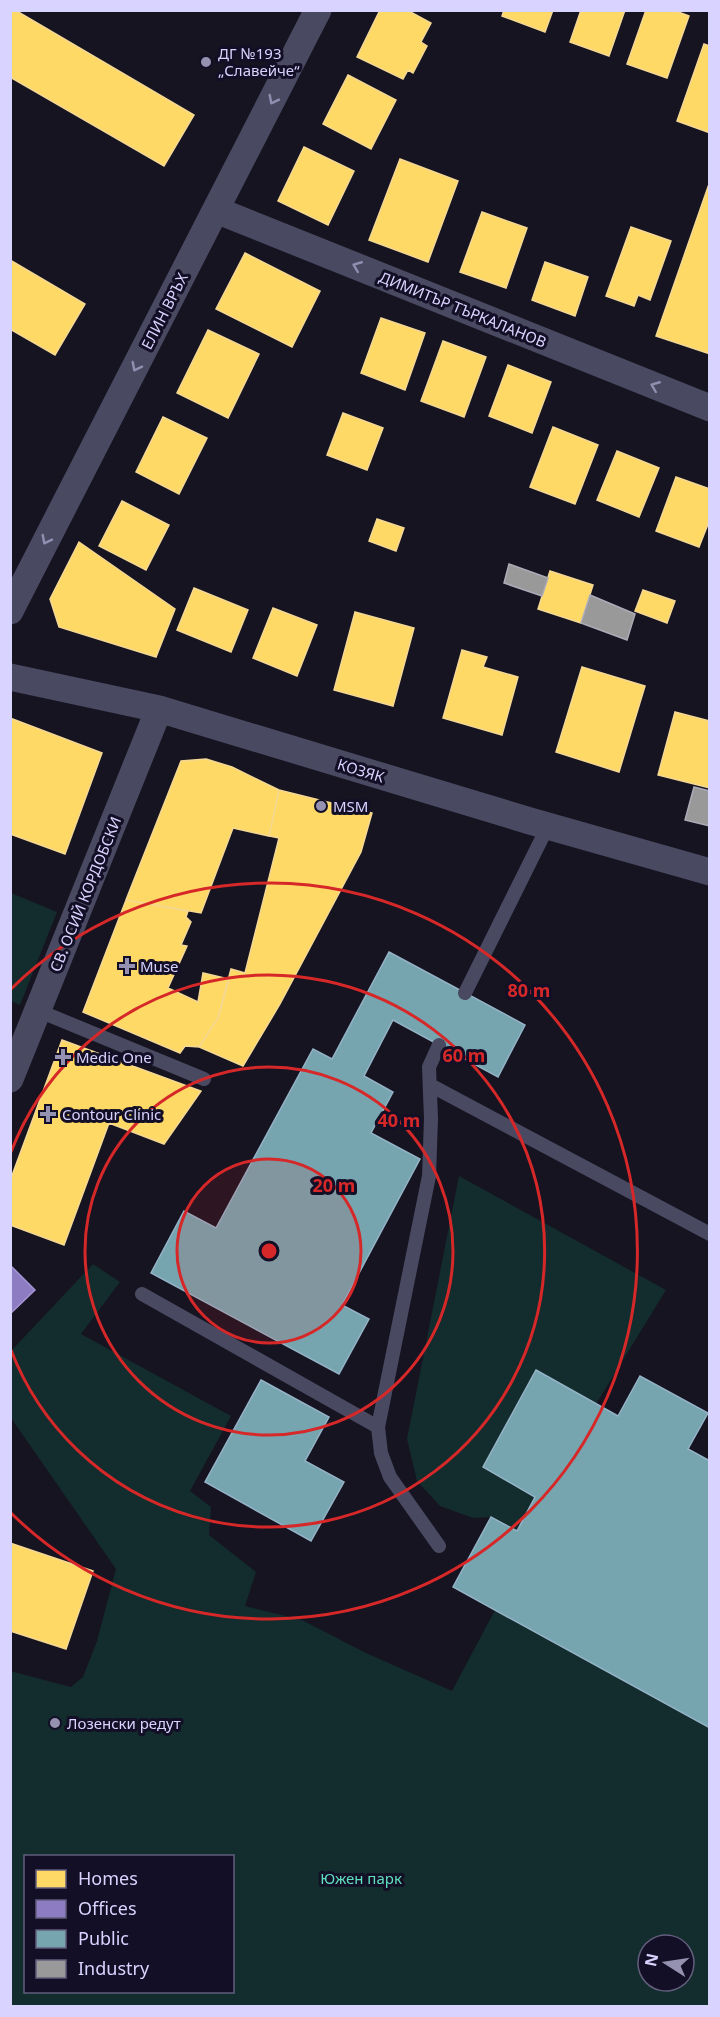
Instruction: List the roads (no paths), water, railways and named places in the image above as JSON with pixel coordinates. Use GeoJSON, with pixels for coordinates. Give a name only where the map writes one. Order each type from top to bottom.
{"type":"FeatureCollection","features":[{"type":"Feature","properties":{"kind":"street","name":"ЕЛИН ВРЪХ"},"geometry":{"type":"LineString","coordinates":[[10,611],[318,10]]}},
{"type":"Feature","properties":{"kind":"street","name":"ДИМИТЪР ТЪРКАЛАНОВ"},"geometry":{"type":"LineString","coordinates":[[216,210],[710,408]]}},
{"type":"Feature","properties":{"kind":"street","name":"КОЗЯК"},"geometry":{"type":"LineString","coordinates":[[10,677],[159,709],[548,826],[710,872]]}},
{"type":"Feature","properties":{"kind":"street","name":"СВ. ОСИЙ КОРДОБСКИ"},"geometry":{"type":"LineString","coordinates":[[10,1079],[159,709]]}},
{"type":"Feature","properties":{"kind":"lane"},"geometry":{"type":"LineString","coordinates":[[465,993],[548,826]]}},
{"type":"Feature","properties":{"kind":"lane"},"geometry":{"type":"LineString","coordinates":[[39,1011],[204,1079]]}},
{"type":"Feature","properties":{"kind":"lane"},"geometry":{"type":"LineString","coordinates":[[439,1045],[429,1067],[431,1119],[429,1176],[378,1427],[381,1453],[390,1477],[439,1546]]}},
{"type":"Feature","properties":{"kind":"lane"},"geometry":{"type":"LineString","coordinates":[[430,1085],[710,1234]]}},
{"type":"Feature","properties":{"kind":"lane"},"geometry":{"type":"LineString","coordinates":[[142,1294],[378,1427]]}},
{"type":"Feature","properties":{"kind":"place","name":"ДГ №193 „Славейче“"},"geometry":{"type":"Point","coordinates":[206,62]}},
{"type":"Feature","properties":{"kind":"place","name":"MSM"},"geometry":{"type":"Point","coordinates":[321,806]}},
{"type":"Feature","properties":{"kind":"place","name":"Muse"},"geometry":{"type":"Point","coordinates":[127,966]}},
{"type":"Feature","properties":{"kind":"place","name":"Medic One"},"geometry":{"type":"Point","coordinates":[63,1057]}},
{"type":"Feature","properties":{"kind":"place","name":"Contour Clinic"},"geometry":{"type":"Point","coordinates":[48,1114]}},
{"type":"Feature","properties":{"kind":"place","name":"Лозенски редут"},"geometry":{"type":"Point","coordinates":[55,1723]}},
{"type":"Feature","properties":{"kind":"park label","name":"Южен парк"},"geometry":{"type":"Point","coordinates":[361,1878]}}]}
